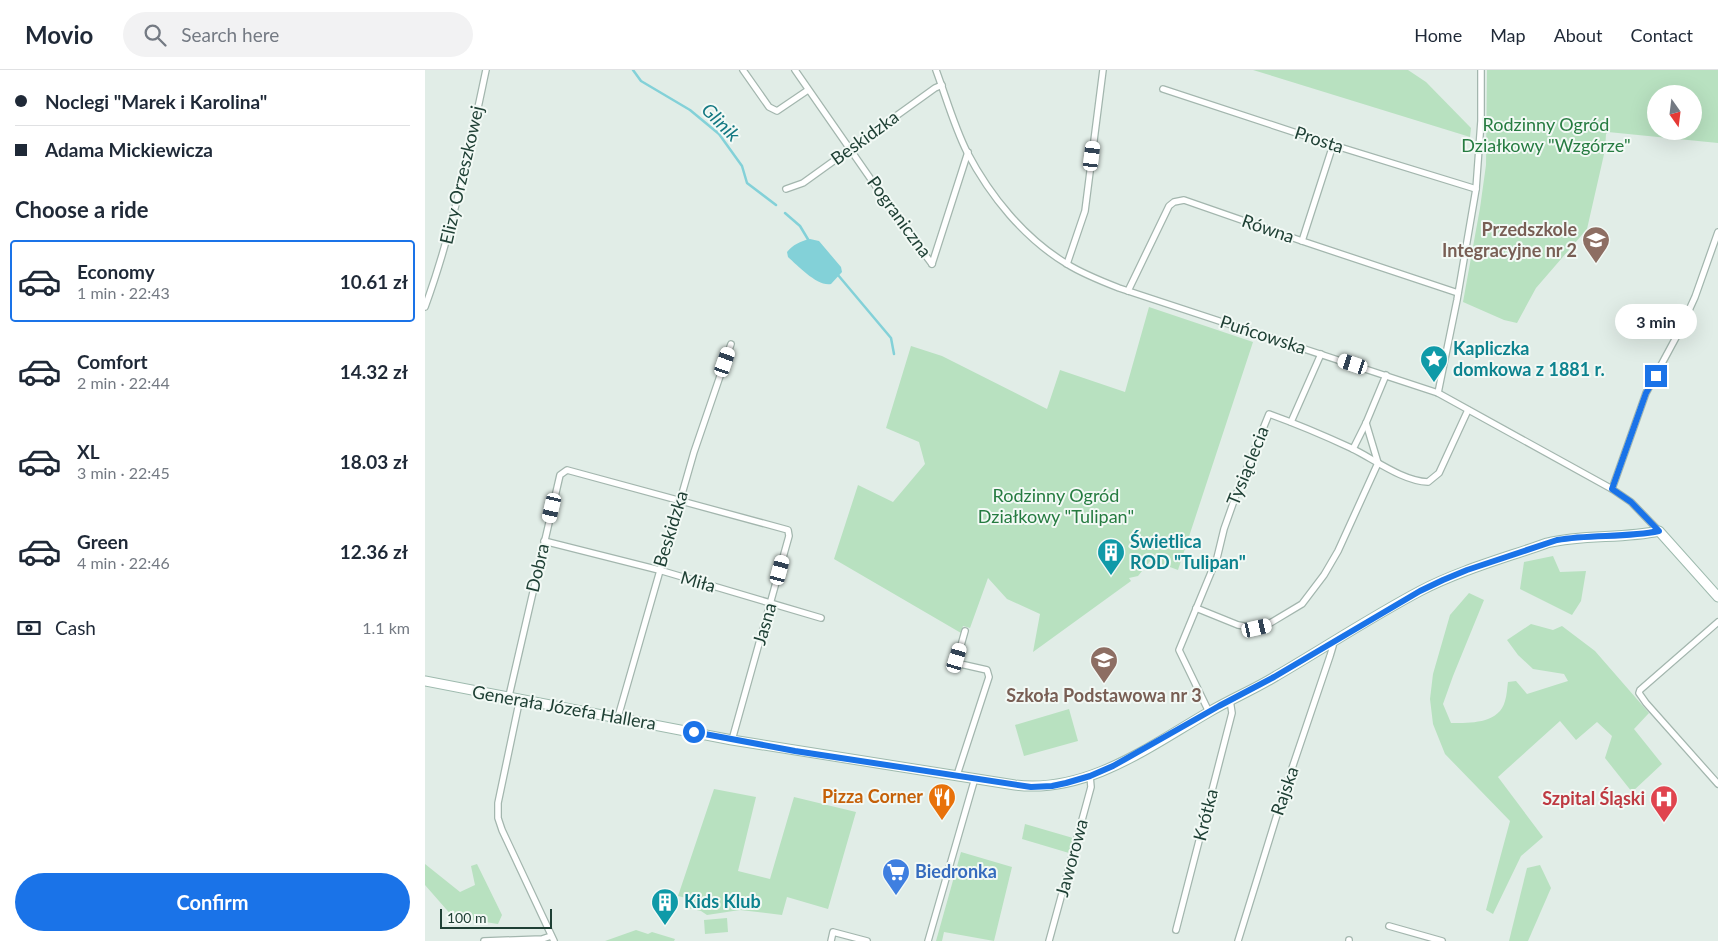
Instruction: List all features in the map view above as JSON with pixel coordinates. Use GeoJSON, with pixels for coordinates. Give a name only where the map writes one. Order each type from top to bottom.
{"type":"FeatureCollection","features":[{"type":"Feature","properties":{"kind":"street","name":"Elizy Orzeszkowej"},"geometry":{"type":"LineString","coordinates":[[425,307],[443,255],[469,150],[486,70]]}},
{"type":"Feature","properties":{"kind":"street"},"geometry":{"type":"LineString","coordinates":[[743,70],[769,107],[777,111],[808,90]]}},
{"type":"Feature","properties":{"kind":"street","name":"Pograniczna"},"geometry":{"type":"LineString","coordinates":[[795,70],[932,264],[968,152]]}},
{"type":"Feature","properties":{"kind":"street","name":"Puńcowska"},"geometry":{"type":"LineString","coordinates":[[936,70],[968,152],[992,191],[1017,223],[1067,264],[1086,274],[1129,291],[1438,393],[1612,489],[1631,502],[1659,531]]}},
{"type":"Feature","properties":{"kind":"street"},"geometry":{"type":"LineString","coordinates":[[1067,264],[1085,211],[1103,70]]}},
{"type":"Feature","properties":{"kind":"street"},"geometry":{"type":"LineString","coordinates":[[1438,393],[1477,189],[1481,121],[1481,70]]}},
{"type":"Feature","properties":{"kind":"street","name":"Beskidzka"},"geometry":{"type":"LineString","coordinates":[[786,189],[803,183],[935,88],[942,85]]}},
{"type":"Feature","properties":{"kind":"street","name":"Prosta"},"geometry":{"type":"LineString","coordinates":[[1163,89],[1333,145],[1477,189]]}},
{"type":"Feature","properties":{"kind":"street"},"geometry":{"type":"LineString","coordinates":[[1302,241],[1333,145]]}},
{"type":"Feature","properties":{"kind":"street","name":"Równa"},"geometry":{"type":"LineString","coordinates":[[1129,291],[1169,206],[1179,200],[1184,200],[1458,293]]}},
{"type":"Feature","properties":{"kind":"street"},"geometry":{"type":"LineString","coordinates":[[1612,489],[1646,393],[1684,322],[1718,232]]}},
{"type":"Feature","properties":{"kind":"street","name":"Beskidzka"},"geometry":{"type":"LineString","coordinates":[[618,717],[694,452],[731,344]]}},
{"type":"Feature","properties":{"kind":"street"},"geometry":{"type":"LineString","coordinates":[[1321,354],[1291,422],[1353,449],[1416,481],[1428,482],[1439,473],[1468,410]]}},
{"type":"Feature","properties":{"kind":"street"},"geometry":{"type":"LineString","coordinates":[[1353,449],[1386,375]]}},
{"type":"Feature","properties":{"kind":"street","name":"Tysiąclecia"},"geometry":{"type":"LineString","coordinates":[[1209,712],[1179,650],[1217,558],[1224,529],[1236,494],[1269,414],[1291,422]]}},
{"type":"Feature","properties":{"kind":"street"},"geometry":{"type":"LineString","coordinates":[[1197,608],[1238,625],[1257,628],[1267,626],[1301,604],[1324,575],[1338,551],[1378,463],[1366,423]]}},
{"type":"Feature","properties":{"kind":"street","name":"Dobra"},"geometry":{"type":"LineString","coordinates":[[509,696],[560,475],[567,470],[680,499]]}},
{"type":"Feature","properties":{"kind":"street","name":"Jasna"},"geometry":{"type":"LineString","coordinates":[[680,499],[788,530],[789,536],[732,740]]}},
{"type":"Feature","properties":{"kind":"street"},"geometry":{"type":"LineString","coordinates":[[1659,531],[1718,597]]}},
{"type":"Feature","properties":{"kind":"street","name":"Generała Józefa Hallera"},"geometry":{"type":"LineString","coordinates":[[425,681],[732,740],[1031,787],[1042,787],[1090,776],[1113,766],[1274,677],[1397,604],[1443,580],[1547,543],[1565,539],[1634,536],[1659,531]]}},
{"type":"Feature","properties":{"kind":"street","name":"Miła"},"geometry":{"type":"LineString","coordinates":[[544,541],[659,570],[821,618]]}},
{"type":"Feature","properties":{"kind":"street"},"geometry":{"type":"LineString","coordinates":[[1718,622],[1639,692],[1648,706],[1718,784]]}},
{"type":"Feature","properties":{"kind":"street"},"geometry":{"type":"LineString","coordinates":[[957,775],[989,677],[987,670],[956,663],[965,631]]}},
{"type":"Feature","properties":{"kind":"street","name":"Rajska"},"geometry":{"type":"LineString","coordinates":[[1238,941],[1283,792],[1330,656],[1333,646],[1331,642]]}},
{"type":"Feature","properties":{"kind":"street"},"geometry":{"type":"LineString","coordinates":[[483,941],[552,938],[498,818],[498,803],[521,698]]}},
{"type":"Feature","properties":{"kind":"street","name":"Krótka"},"geometry":{"type":"LineString","coordinates":[[1176,930],[1232,713],[1230,700]]}},
{"type":"Feature","properties":{"kind":"street","name":"Jaworowa"},"geometry":{"type":"LineString","coordinates":[[1049,941],[1091,786],[1090,776]]}},
{"type":"Feature","properties":{"kind":"street"},"geometry":{"type":"LineString","coordinates":[[928,941],[975,778]]}},
{"type":"Feature","properties":{"kind":"street"},"geometry":{"type":"LineString","coordinates":[[1389,926],[1442,941]]}},
{"type":"Feature","properties":{"kind":"street"},"geometry":{"type":"LineString","coordinates":[[831,941],[833,932],[867,941]]}},
{"type":"Feature","properties":{"kind":"green space"},"geometry":{"type":"Polygon","coordinates":[[[1253,70],[1408,70],[1426,82],[1471,128],[1470,137],[1253,70]]]}},
{"type":"Feature","properties":{"kind":"green space","name":"Rodzinny Ogród Działkowy \"Wzgórze\""},"geometry":{"type":"Polygon","coordinates":[[[1487,70],[1718,70],[1718,143],[1688,140],[1703,140],[1703,85],[1647,85],[1647,136],[1608,132],[1606,134],[1605,150],[1587,229],[1536,288],[1517,323],[1504,320],[1463,302],[1486,165],[1487,70]]]}},
{"type":"Feature","properties":{"kind":"green space","name":"Rodzinny Ogród Działkowy \"Tulipan\""},"geometry":{"type":"Polygon","coordinates":[[[1149,307],[1253,342],[1178,570],[1151,560],[1138,576],[1129,578],[1131,581],[1033,652],[1040,614],[1007,599],[988,578],[970,628],[963,626],[961,633],[834,559],[858,485],[893,502],[925,464],[919,442],[886,428],[911,346],[942,356],[1047,409],[1060,370],[1125,392],[1149,307]]]}},
{"type":"Feature","properties":{"kind":"green space"},"geometry":{"type":"Polygon","coordinates":[[[1553,556],[1560,572],[1586,571],[1581,601],[1572,615],[1520,589],[1524,562],[1553,556]]]}},
{"type":"Feature","properties":{"kind":"green space"},"geometry":{"type":"Polygon","coordinates":[[[1469,593],[1484,600],[1443,704],[1451,723],[1483,721],[1497,714],[1502,709],[1505,701],[1508,682],[1516,681],[1527,694],[1568,681],[1564,674],[1533,669],[1518,655],[1507,640],[1531,624],[1553,630],[1562,626],[1595,651],[1649,713],[1634,729],[1662,764],[1632,792],[1605,758],[1612,736],[1597,722],[1576,740],[1560,721],[1498,777],[1543,837],[1521,856],[1493,914],[1486,910],[1510,821],[1445,754],[1433,724],[1430,699],[1433,674],[1450,615],[1469,593]]]}},
{"type":"Feature","properties":{"kind":"green space"},"geometry":{"type":"Polygon","coordinates":[[[1069,709],[1078,741],[1024,756],[1015,725],[1069,709]]]}},
{"type":"Feature","properties":{"kind":"green space"},"geometry":{"type":"Polygon","coordinates":[[[714,789],[756,797],[738,871],[770,879],[794,797],[856,812],[828,909],[787,897],[782,915],[740,910],[707,915],[701,911],[688,908],[690,899],[678,896],[714,789]]]}},
{"type":"Feature","properties":{"kind":"green space"},"geometry":{"type":"Polygon","coordinates":[[[1025,824],[1073,838],[1069,853],[1022,839],[1025,824]]]}},
{"type":"Feature","properties":{"kind":"green space"},"geometry":{"type":"Polygon","coordinates":[[[961,852],[1012,867],[994,941],[944,932],[942,941],[936,941],[961,852]]]}},
{"type":"Feature","properties":{"kind":"green space"},"geometry":{"type":"Polygon","coordinates":[[[425,864],[460,892],[475,885],[471,866],[477,864],[502,915],[498,924],[453,917],[425,885],[425,864]]]}},
{"type":"Feature","properties":{"kind":"green space"},"geometry":{"type":"Polygon","coordinates":[[[1540,865],[1551,888],[1528,941],[1509,941],[1527,868],[1540,865]]]}},
{"type":"Feature","properties":{"kind":"green space"},"geometry":{"type":"Polygon","coordinates":[[[727,918],[728,932],[705,934],[704,920],[727,918]]]}},
{"type":"Feature","properties":{"kind":"green space"},"geometry":{"type":"Polygon","coordinates":[[[636,930],[648,934],[652,932],[675,939],[674,941],[605,941],[636,930]]]}},
{"type":"Feature","properties":{"kind":"water"},"geometry":{"type":"Polygon","coordinates":[[[810,239],[819,241],[841,267],[842,272],[831,284],[814,279],[788,257],[787,252],[792,247],[810,239]]]}},
{"type":"Feature","properties":{"kind":"waterway","name":"Glinik"},"geometry":{"type":"LineString","coordinates":[[633,70],[641,81],[690,110],[719,134],[742,166],[747,183],[776,205]]}},
{"type":"Feature","properties":{"kind":"waterway","name":"Glinik"},"geometry":{"type":"LineString","coordinates":[[785,213],[800,226],[809,241]]}},
{"type":"Feature","properties":{"kind":"waterway","name":"Glinik"},"geometry":{"type":"LineString","coordinates":[[838,275],[891,338],[894,354]]}},
{"type":"Feature","properties":{"kind":"place","name":"Przedszkole Integracyjne nr 2"},"geometry":{"type":"Point","coordinates":[1596,264]}},
{"type":"Feature","properties":{"kind":"place","name":"Kapliczka domkowa z 1881 r."},"geometry":{"type":"Point","coordinates":[1434,383]}},
{"type":"Feature","properties":{"kind":"place","name":"Świetlica ROD \"Tulipan\""},"geometry":{"type":"Point","coordinates":[1111,576]}},
{"type":"Feature","properties":{"kind":"place","name":"Szkoła Podstawowa nr 3"},"geometry":{"type":"Point","coordinates":[1104,684]}},
{"type":"Feature","properties":{"kind":"place","name":"Pizza Corner"},"geometry":{"type":"Point","coordinates":[942,821]}},
{"type":"Feature","properties":{"kind":"place","name":"Szpital Śląski"},"geometry":{"type":"Point","coordinates":[1664,823]}},
{"type":"Feature","properties":{"kind":"place","name":"Biedronka"},"geometry":{"type":"Point","coordinates":[896,896]}},
{"type":"Feature","properties":{"kind":"place","name":"Kids Klub"},"geometry":{"type":"Point","coordinates":[665,926]}},
{"type":"Feature","properties":{"kind":"route"},"geometry":{"type":"LineString","coordinates":[[694,732],[795,751],[1031,787],[1052,786],[1090,776],[1113,766],[1175,732],[1274,677],[1397,604],[1443,580],[1557,540],[1634,536],[1659,531],[1631,502],[1612,489],[1646,393],[1656,376]]}}]}
